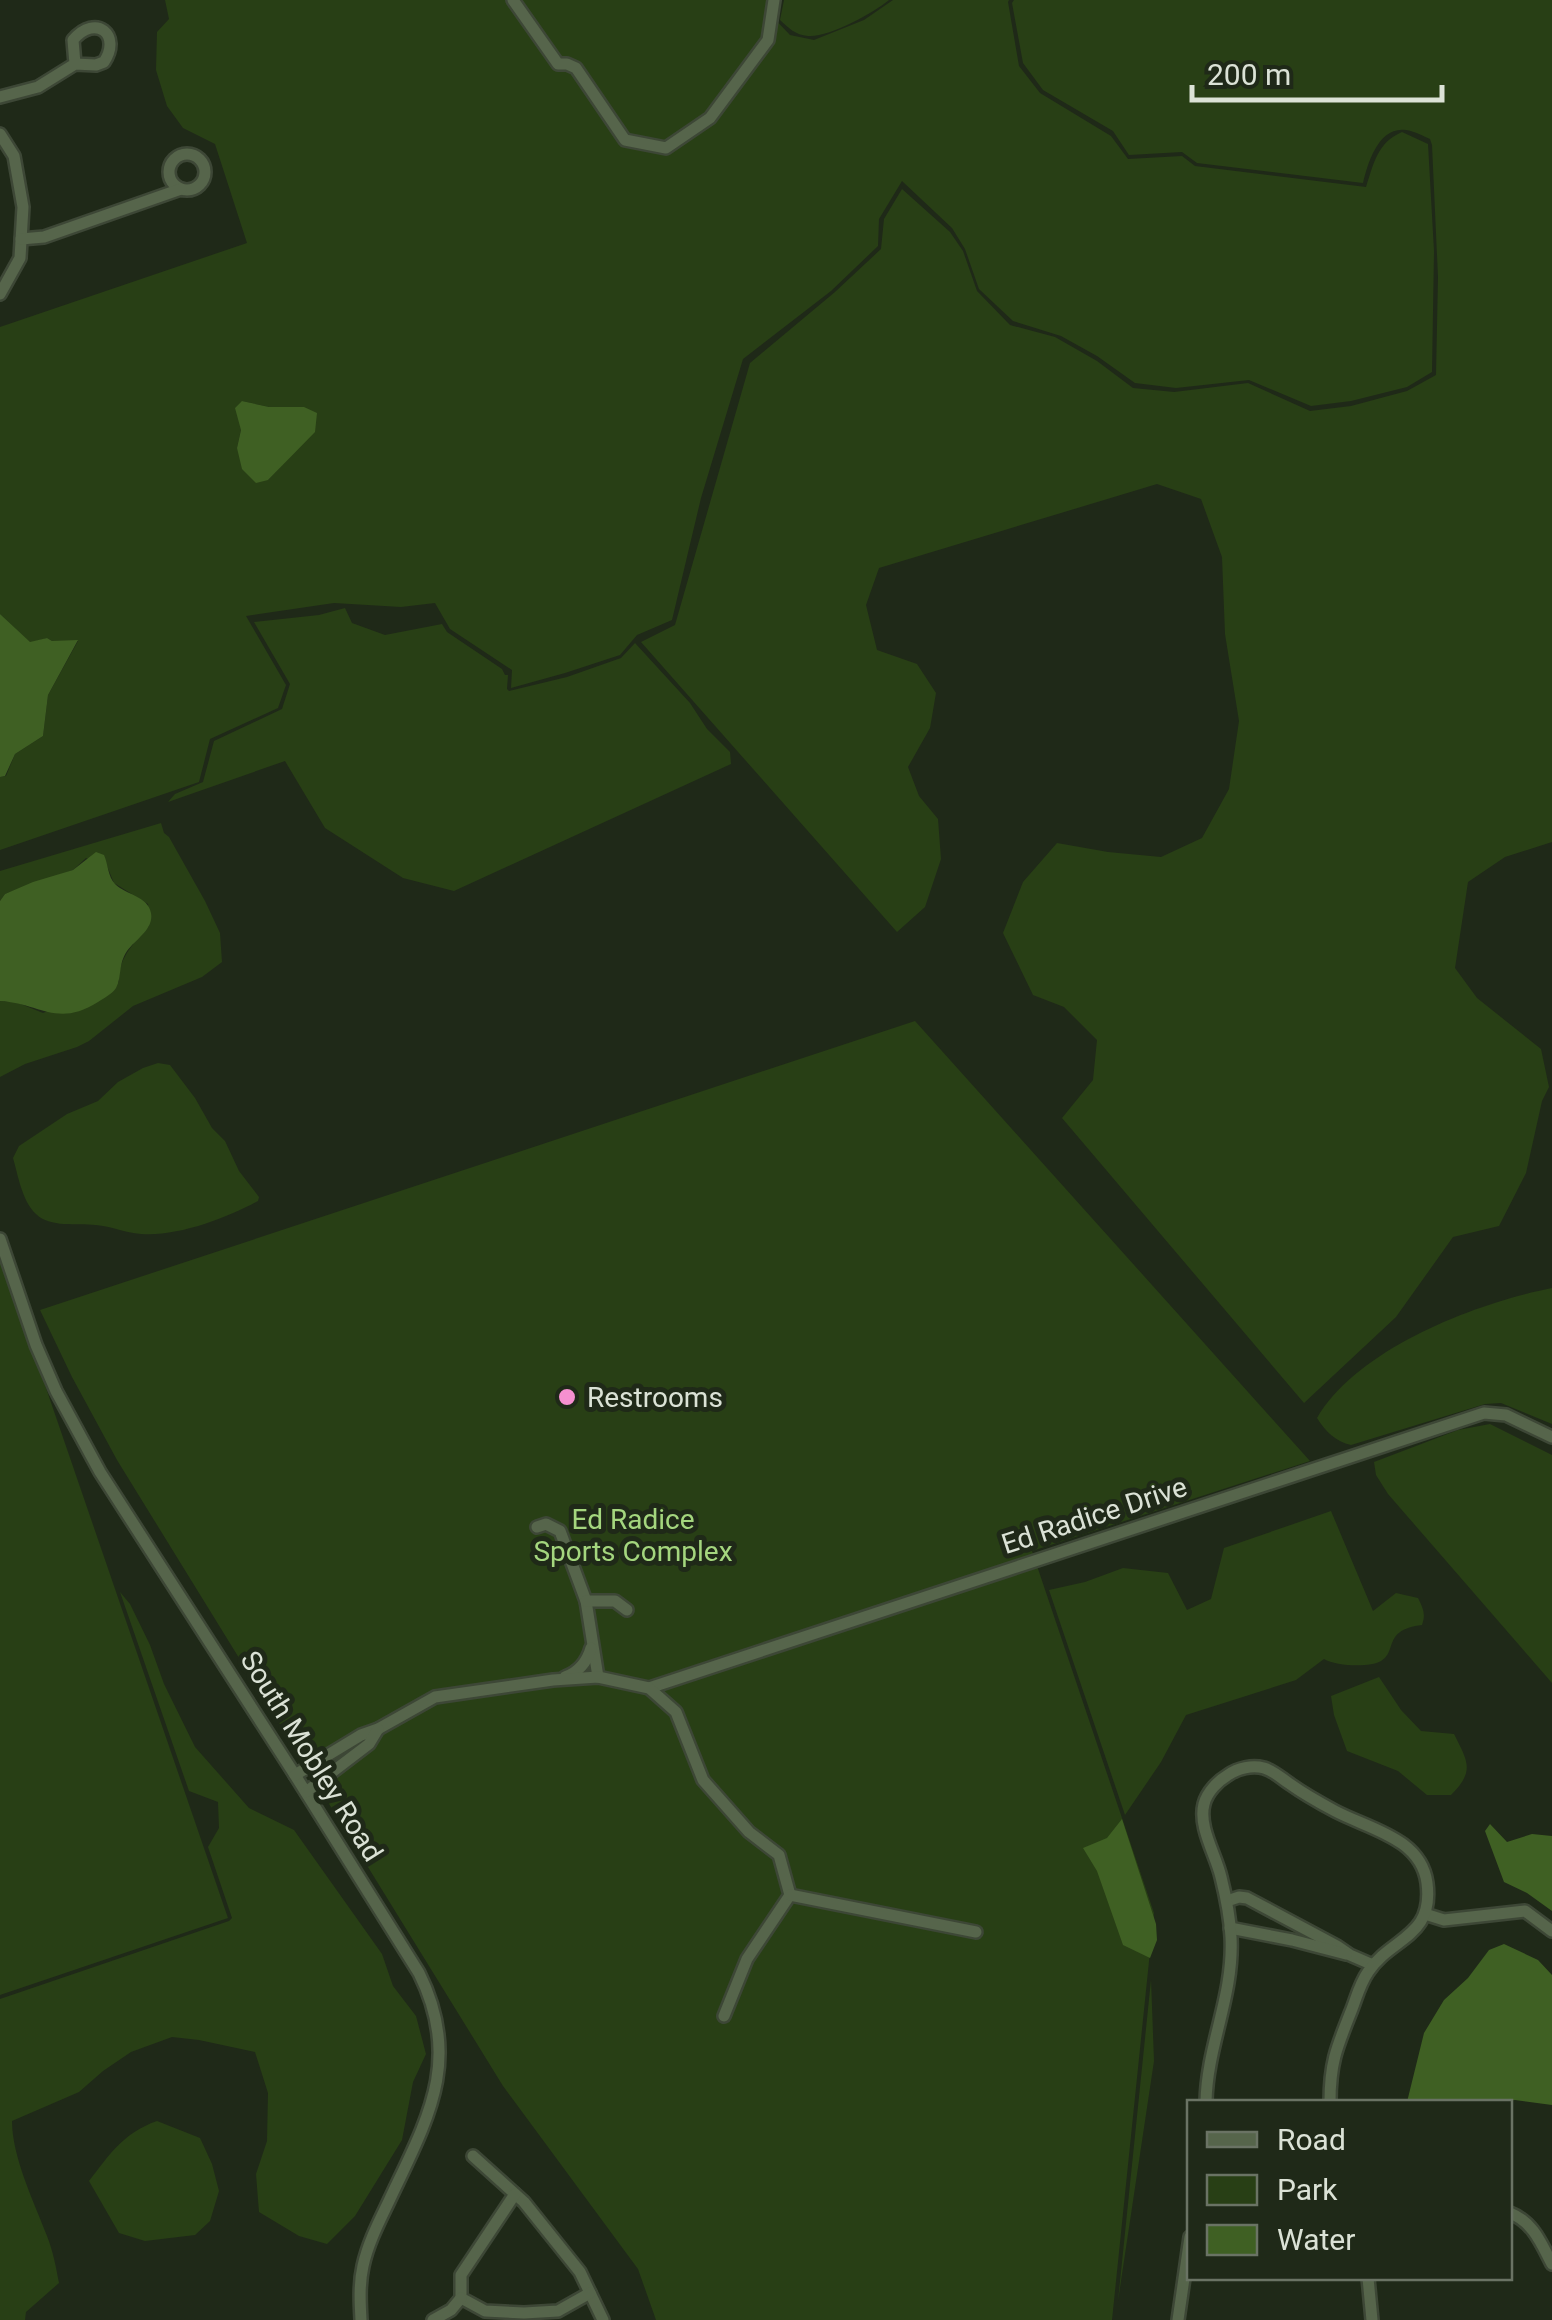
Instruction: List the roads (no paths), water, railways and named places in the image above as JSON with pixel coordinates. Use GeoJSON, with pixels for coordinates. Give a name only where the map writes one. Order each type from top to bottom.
{"type":"FeatureCollection","features":[{"type":"Feature","properties":{"kind":"street"},"geometry":{"type":"LineString","coordinates":[[512,0],[558,64],[576,68],[625,140],[666,148],[710,118],[768,40],[774,0]]}},
{"type":"Feature","properties":{"kind":"street"},"geometry":{"type":"LineString","coordinates":[[0,97],[50,82],[75,64]]}},
{"type":"Feature","properties":{"kind":"street"},"geometry":{"type":"LineString","coordinates":[[0,134],[14,156],[23,207],[20,258],[0,294]]}},
{"type":"Feature","properties":{"kind":"street"},"geometry":{"type":"LineString","coordinates":[[21,238],[44,237],[180,188]]}},
{"type":"Feature","properties":{"kind":"street","name":"South Mobley Road"},"geometry":{"type":"LineString","coordinates":[[0,1238],[36,1345],[100,1472],[295,1774],[429,1993],[437,2019],[440,2054],[436,2092],[426,2123],[368,2245],[359,2291],[362,2320]]}},
{"type":"Feature","properties":{"kind":"street","name":"Ed Radice Drive"},"geometry":{"type":"LineString","coordinates":[[295,1774],[435,1696],[598,1678],[649,1688],[1484,1413],[1506,1415],[1552,1437]]}},
{"type":"Feature","properties":{"kind":"street"},"geometry":{"type":"LineString","coordinates":[[537,1527],[546,1524],[560,1531],[586,1601],[598,1678]]}},
{"type":"Feature","properties":{"kind":"street"},"geometry":{"type":"LineString","coordinates":[[586,1601],[615,1601],[626,1610]]}},
{"type":"Feature","properties":{"kind":"street"},"geometry":{"type":"LineString","coordinates":[[554,1680],[575,1673],[588,1657],[592,1644]]}},
{"type":"Feature","properties":{"kind":"street"},"geometry":{"type":"LineString","coordinates":[[649,1688],[676,1712],[703,1780],[749,1832],[779,1855],[790,1894],[747,1958],[724,2016]]}},
{"type":"Feature","properties":{"kind":"street"},"geometry":{"type":"LineString","coordinates":[[306,1792],[369,1744],[378,1730]]}},
{"type":"Feature","properties":{"kind":"street"},"geometry":{"type":"LineString","coordinates":[[1206,2100],[1209,2065],[1230,1974],[1230,1928],[1227,1901],[1203,1821],[1203,1806],[1208,1794],[1225,1776],[1252,1766],[1274,1772],[1323,1805],[1396,1838],[1420,1862],[1427,1879],[1425,1914],[1406,1939],[1373,1965],[1362,1984],[1337,2043],[1330,2100]]}},
{"type":"Feature","properties":{"kind":"street"},"geometry":{"type":"LineString","coordinates":[[790,1894],[976,1932]]}},
{"type":"Feature","properties":{"kind":"street"},"geometry":{"type":"LineString","coordinates":[[1227,1901],[1247,1898],[1350,1955]]}},
{"type":"Feature","properties":{"kind":"street"},"geometry":{"type":"LineString","coordinates":[[1425,1914],[1444,1920],[1525,1911],[1552,1930]]}},
{"type":"Feature","properties":{"kind":"street"},"geometry":{"type":"LineString","coordinates":[[1230,1928],[1350,1955],[1373,1965]]}},
{"type":"Feature","properties":{"kind":"street"},"geometry":{"type":"LineString","coordinates":[[472,2156],[515,2194],[580,2272],[603,2320]]}},
{"type":"Feature","properties":{"kind":"street"},"geometry":{"type":"LineString","coordinates":[[433,2320],[451,2310],[461,2298],[461,2275],[515,2194]]}},
{"type":"Feature","properties":{"kind":"street"},"geometry":{"type":"LineString","coordinates":[[1512,2214],[1538,2235],[1552,2264]]}},
{"type":"Feature","properties":{"kind":"street"},"geometry":{"type":"LineString","coordinates":[[1178,2320],[1187,2268]]}},
{"type":"Feature","properties":{"kind":"street"},"geometry":{"type":"LineString","coordinates":[[1368,2280],[1372,2320]]}},
{"type":"Feature","properties":{"kind":"street"},"geometry":{"type":"LineString","coordinates":[[461,2298],[485,2312],[524,2314],[558,2311],[590,2293]]}},
{"type":"Feature","properties":{"kind":"water"},"geometry":{"type":"Polygon","coordinates":[[[242,401],[269,407],[304,407],[317,413],[315,432],[268,480],[256,483],[242,469],[237,448],[241,430],[235,408],[242,401]]]}},
{"type":"Feature","properties":{"kind":"water"},"geometry":{"type":"Polygon","coordinates":[[[0,614],[30,642],[47,638],[78,640],[48,695],[43,736],[15,754],[5,776],[0,777],[0,614]]]}},
{"type":"Feature","properties":{"kind":"water"},"geometry":{"type":"Polygon","coordinates":[[[96,852],[104,855],[115,884],[146,903],[151,913],[147,929],[124,956],[116,988],[84,1010],[71,1013],[0,1001],[0,901],[5,894],[33,882],[73,870],[96,852]]]}},
{"type":"Feature","properties":{"kind":"water"},"geometry":{"type":"Polygon","coordinates":[[[1122,1819],[1156,1924],[1157,1940],[1150,1958],[1123,1945],[1097,1871],[1083,1848],[1107,1838],[1122,1819]]]}},
{"type":"Feature","properties":{"kind":"water"},"geometry":{"type":"Polygon","coordinates":[[[1490,1824],[1507,1842],[1532,1834],[1552,1836],[1552,1911],[1504,1882],[1485,1831],[1490,1824]]]}},
{"type":"Feature","properties":{"kind":"water"},"geometry":{"type":"Polygon","coordinates":[[[1504,1944],[1538,1960],[1552,1975],[1552,2105],[1515,2100],[1407,2100],[1424,2033],[1444,2000],[1468,1978],[1489,1950],[1504,1944]]]}},
{"type":"Feature","properties":{"kind":"place","name":"Restrooms"},"geometry":{"type":"Point","coordinates":[567,1397]}},
{"type":"Feature","properties":{"kind":"park label","name":"Ed Radice Sports Complex"},"geometry":{"type":"Point","coordinates":[633,1535]}}]}
